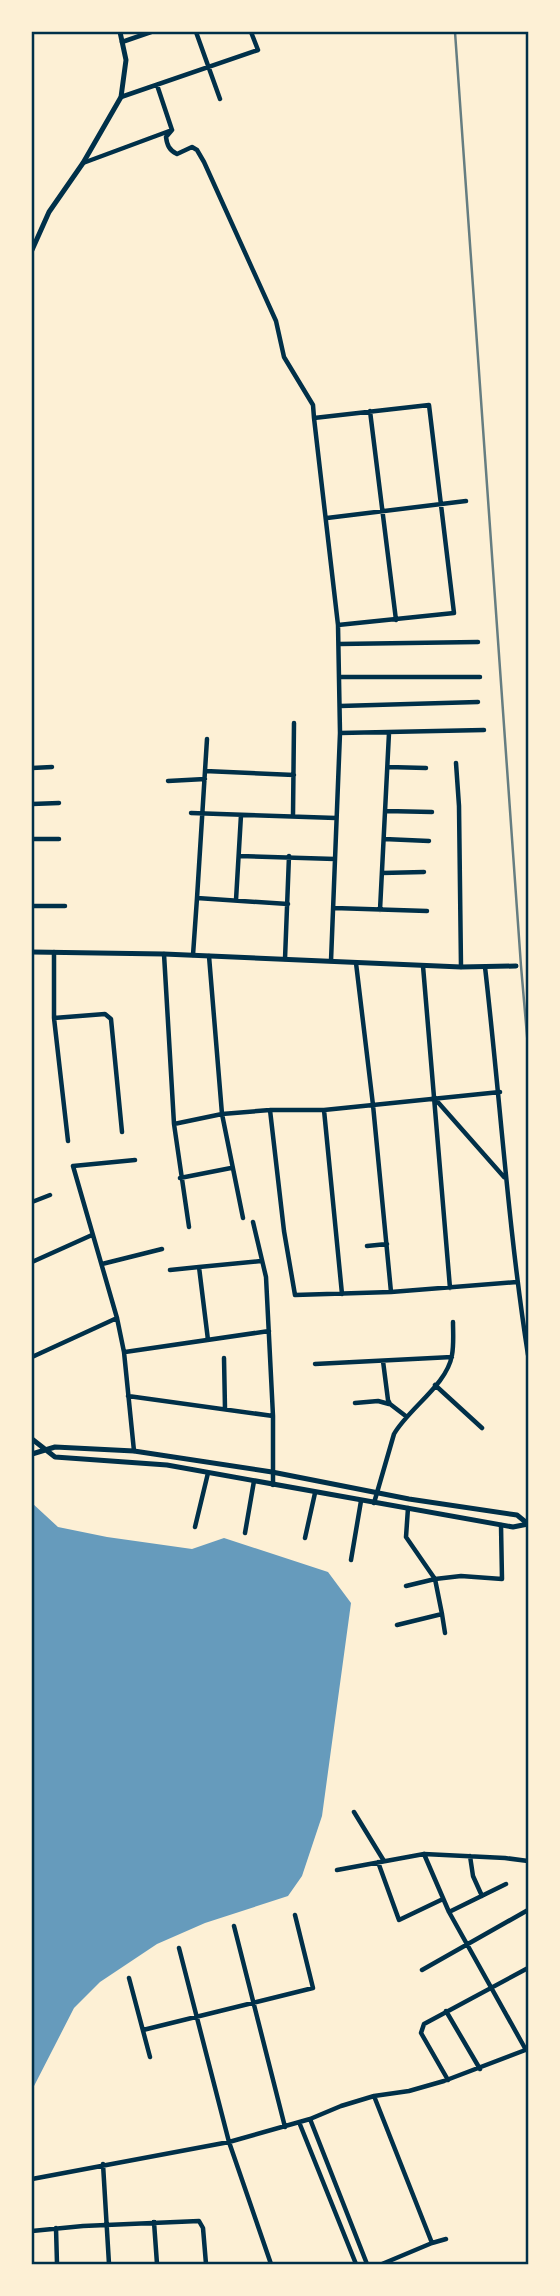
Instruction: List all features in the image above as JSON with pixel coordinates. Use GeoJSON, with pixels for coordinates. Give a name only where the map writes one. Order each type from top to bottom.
{"type":"FeatureCollection","features":[{"type":"Feature","properties":{"kind":"street"},"geometry":{"type":"LineString","coordinates":[[32,250],[49,212],[83,163],[121,97],[126,60],[120,32]]}},
{"type":"Feature","properties":{"kind":"street"},"geometry":{"type":"LineString","coordinates":[[122,42],[151,32]]}},
{"type":"Feature","properties":{"kind":"street"},"geometry":{"type":"LineString","coordinates":[[196,32],[220,99]]}},
{"type":"Feature","properties":{"kind":"street"},"geometry":{"type":"LineString","coordinates":[[121,97],[258,50],[251,32]]}},
{"type":"Feature","properties":{"kind":"street"},"geometry":{"type":"LineString","coordinates":[[158,85],[172,130]]}},
{"type":"Feature","properties":{"kind":"street"},"geometry":{"type":"LineString","coordinates":[[83,163],[172,130]]}},
{"type":"Feature","properties":{"kind":"street"},"geometry":{"type":"LineString","coordinates":[[172,130],[166,137],[167,145],[172,151],[177,154],[192,147],[204,162],[276,321],[284,357],[313,405],[339,644],[340,733],[331,961]]}},
{"type":"Feature","properties":{"kind":"street"},"geometry":{"type":"LineString","coordinates":[[314,418],[429,405],[454,614],[338,625]]}},
{"type":"Feature","properties":{"kind":"street"},"geometry":{"type":"LineString","coordinates":[[370,411],[396,620]]}},
{"type":"Feature","properties":{"kind":"street"},"geometry":{"type":"LineString","coordinates":[[327,518],[466,501]]}},
{"type":"Feature","properties":{"kind":"street"},"geometry":{"type":"LineString","coordinates":[[339,644],[478,642]]}},
{"type":"Feature","properties":{"kind":"street"},"geometry":{"type":"LineString","coordinates":[[340,677],[480,677]]}},
{"type":"Feature","properties":{"kind":"street"},"geometry":{"type":"LineString","coordinates":[[340,706],[478,702]]}},
{"type":"Feature","properties":{"kind":"street"},"geometry":{"type":"LineString","coordinates":[[293,816],[294,723]]}},
{"type":"Feature","properties":{"kind":"street"},"geometry":{"type":"LineString","coordinates":[[340,733],[484,730]]}},
{"type":"Feature","properties":{"kind":"street"},"geometry":{"type":"LineString","coordinates":[[380,910],[389,733]]}},
{"type":"Feature","properties":{"kind":"street"},"geometry":{"type":"LineString","coordinates":[[193,955],[207,739]]}},
{"type":"Feature","properties":{"kind":"street"},"geometry":{"type":"LineString","coordinates":[[456,762],[461,967]]}},
{"type":"Feature","properties":{"kind":"street"},"geometry":{"type":"LineString","coordinates":[[32,768],[52,767]]}},
{"type":"Feature","properties":{"kind":"street"},"geometry":{"type":"LineString","coordinates":[[388,767],[426,768]]}},
{"type":"Feature","properties":{"kind":"street"},"geometry":{"type":"LineString","coordinates":[[205,771],[294,775]]}},
{"type":"Feature","properties":{"kind":"street"},"geometry":{"type":"LineString","coordinates":[[168,781],[205,779]]}},
{"type":"Feature","properties":{"kind":"street"},"geometry":{"type":"LineString","coordinates":[[32,804],[59,803]]}},
{"type":"Feature","properties":{"kind":"street"},"geometry":{"type":"LineString","coordinates":[[386,811],[432,812]]}},
{"type":"Feature","properties":{"kind":"street"},"geometry":{"type":"LineString","coordinates":[[191,813],[336,818]]}},
{"type":"Feature","properties":{"kind":"street"},"geometry":{"type":"LineString","coordinates":[[236,900],[241,815]]}},
{"type":"Feature","properties":{"kind":"street"},"geometry":{"type":"LineString","coordinates":[[32,839],[59,839]]}},
{"type":"Feature","properties":{"kind":"street"},"geometry":{"type":"LineString","coordinates":[[384,839],[429,841]]}},
{"type":"Feature","properties":{"kind":"street"},"geometry":{"type":"LineString","coordinates":[[239,856],[335,859]]}},
{"type":"Feature","properties":{"kind":"street"},"geometry":{"type":"LineString","coordinates":[[285,959],[289,856]]}},
{"type":"Feature","properties":{"kind":"street"},"geometry":{"type":"LineString","coordinates":[[383,873],[424,872]]}},
{"type":"Feature","properties":{"kind":"street"},"geometry":{"type":"LineString","coordinates":[[197,898],[288,904]]}},
{"type":"Feature","properties":{"kind":"street"},"geometry":{"type":"LineString","coordinates":[[32,906],[65,906]]}},
{"type":"Feature","properties":{"kind":"street"},"geometry":{"type":"LineString","coordinates":[[334,908],[427,911]]}},
{"type":"Feature","properties":{"kind":"street"},"geometry":{"type":"LineString","coordinates":[[32,952],[193,955],[423,966],[516,965]]}},
{"type":"Feature","properties":{"kind":"street"},"geometry":{"type":"LineString","coordinates":[[54,952],[54,1018],[68,1141]]}},
{"type":"Feature","properties":{"kind":"street"},"geometry":{"type":"LineString","coordinates":[[164,954],[174,1124],[189,1227]]}},
{"type":"Feature","properties":{"kind":"street"},"geometry":{"type":"LineString","coordinates":[[209,956],[222,1115],[243,1217]]}},
{"type":"Feature","properties":{"kind":"street"},"geometry":{"type":"LineString","coordinates":[[356,962],[391,1292]]}},
{"type":"Feature","properties":{"kind":"street"},"geometry":{"type":"LineString","coordinates":[[423,966],[450,1289]]}},
{"type":"Feature","properties":{"kind":"street"},"geometry":{"type":"LineString","coordinates":[[485,967],[500,1092],[505,1178],[528,1355]]}},
{"type":"Feature","properties":{"kind":"street"},"geometry":{"type":"LineString","coordinates":[[54,1018],[105,1014],[111,1019],[122,1132]]}},
{"type":"Feature","properties":{"kind":"street"},"geometry":{"type":"LineString","coordinates":[[174,1124],[270,1110],[324,1110],[500,1092]]}},
{"type":"Feature","properties":{"kind":"street"},"geometry":{"type":"LineString","coordinates":[[435,1099],[505,1178]]}},
{"type":"Feature","properties":{"kind":"street"},"geometry":{"type":"LineString","coordinates":[[270,1110],[284,1231],[295,1294],[342,1295],[517,1282]]}},
{"type":"Feature","properties":{"kind":"street"},"geometry":{"type":"LineString","coordinates":[[324,1110],[342,1295]]}},
{"type":"Feature","properties":{"kind":"street"},"geometry":{"type":"LineString","coordinates":[[134,1451],[124,1352],[117,1318],[73,1166],[135,1160]]}},
{"type":"Feature","properties":{"kind":"street"},"geometry":{"type":"LineString","coordinates":[[180,1178],[231,1168]]}},
{"type":"Feature","properties":{"kind":"street"},"geometry":{"type":"LineString","coordinates":[[32,1202],[50,1195]]}},
{"type":"Feature","properties":{"kind":"street"},"geometry":{"type":"LineString","coordinates":[[253,1222],[265,1277],[273,1416],[273,1485]]}},
{"type":"Feature","properties":{"kind":"street"},"geometry":{"type":"LineString","coordinates":[[32,1262],[92,1235]]}},
{"type":"Feature","properties":{"kind":"street"},"geometry":{"type":"LineString","coordinates":[[367,1246],[387,1244]]}},
{"type":"Feature","properties":{"kind":"street"},"geometry":{"type":"LineString","coordinates":[[102,1264],[162,1249]]}},
{"type":"Feature","properties":{"kind":"street"},"geometry":{"type":"LineString","coordinates":[[170,1270],[261,1261]]}},
{"type":"Feature","properties":{"kind":"street"},"geometry":{"type":"LineString","coordinates":[[199,1267],[208,1340]]}},
{"type":"Feature","properties":{"kind":"street"},"geometry":{"type":"LineString","coordinates":[[32,1357],[117,1318]]}},
{"type":"Feature","properties":{"kind":"street"},"geometry":{"type":"LineString","coordinates":[[374,1503],[394,1434],[435,1385],[452,1357],[453,1322]]}},
{"type":"Feature","properties":{"kind":"street"},"geometry":{"type":"LineString","coordinates":[[124,1352],[269,1331]]}},
{"type":"Feature","properties":{"kind":"street"},"geometry":{"type":"LineString","coordinates":[[314,1364],[452,1357]]}},
{"type":"Feature","properties":{"kind":"street"},"geometry":{"type":"LineString","coordinates":[[224,1358],[225,1409]]}},
{"type":"Feature","properties":{"kind":"street"},"geometry":{"type":"LineString","coordinates":[[383,1361],[390,1404]]}},
{"type":"Feature","properties":{"kind":"street"},"geometry":{"type":"LineString","coordinates":[[435,1385],[482,1428]]}},
{"type":"Feature","properties":{"kind":"street"},"geometry":{"type":"LineString","coordinates":[[128,1396],[273,1416]]}},
{"type":"Feature","properties":{"kind":"street"},"geometry":{"type":"LineString","coordinates":[[355,1403],[378,1401],[390,1404],[407,1417]]}},
{"type":"Feature","properties":{"kind":"street"},"geometry":{"type":"LineString","coordinates":[[32,1439],[55,1457],[167,1465],[513,1527],[528,1524]]}},
{"type":"Feature","properties":{"kind":"street"},"geometry":{"type":"LineString","coordinates":[[32,1454],[55,1447],[134,1451],[272,1472],[517,1516],[528,1524]]}},
{"type":"Feature","properties":{"kind":"street"},"geometry":{"type":"LineString","coordinates":[[195,1527],[208,1473]]}},
{"type":"Feature","properties":{"kind":"street"},"geometry":{"type":"LineString","coordinates":[[245,1533],[254,1481]]}},
{"type":"Feature","properties":{"kind":"street"},"geometry":{"type":"LineString","coordinates":[[306,1538],[316,1493]]}},
{"type":"Feature","properties":{"kind":"street"},"geometry":{"type":"LineString","coordinates":[[351,1560],[361,1501]]}},
{"type":"Feature","properties":{"kind":"street"},"geometry":{"type":"LineString","coordinates":[[408,1508],[406,1537],[435,1579],[445,1633]]}},
{"type":"Feature","properties":{"kind":"street"},"geometry":{"type":"LineString","coordinates":[[406,1586],[461,1576],[502,1580],[501,1525]]}},
{"type":"Feature","properties":{"kind":"street"},"geometry":{"type":"LineString","coordinates":[[397,1625],[442,1614]]}},
{"type":"Feature","properties":{"kind":"street"},"geometry":{"type":"LineString","coordinates":[[354,1812],[381,1861],[399,1920],[443,1899]]}},
{"type":"Feature","properties":{"kind":"street"},"geometry":{"type":"LineString","coordinates":[[32,2179],[147,2158],[285,2127],[374,2096],[409,2091],[448,2080],[527,2049],[449,1912],[424,1854]]}},
{"type":"Feature","properties":{"kind":"street"},"geometry":{"type":"LineString","coordinates":[[337,1870],[424,1854],[528,1861]]}},
{"type":"Feature","properties":{"kind":"street"},"geometry":{"type":"LineString","coordinates":[[470,1856],[472,1876],[482,1896]]}},
{"type":"Feature","properties":{"kind":"street"},"geometry":{"type":"LineString","coordinates":[[449,1912],[506,1884]]}},
{"type":"Feature","properties":{"kind":"street"},"geometry":{"type":"LineString","coordinates":[[422,1970],[528,1910]]}},
{"type":"Feature","properties":{"kind":"street"},"geometry":{"type":"LineString","coordinates":[[144,2030],[313,1988],[295,1915]]}},
{"type":"Feature","properties":{"kind":"street"},"geometry":{"type":"LineString","coordinates":[[234,1926],[285,2127]]}},
{"type":"Feature","properties":{"kind":"street"},"geometry":{"type":"LineString","coordinates":[[179,1948],[229,2141],[271,2264]]}},
{"type":"Feature","properties":{"kind":"street"},"geometry":{"type":"LineString","coordinates":[[448,2080],[421,2034],[424,2024],[528,1968]]}},
{"type":"Feature","properties":{"kind":"street"},"geometry":{"type":"LineString","coordinates":[[129,1979],[150,2057]]}},
{"type":"Feature","properties":{"kind":"street"},"geometry":{"type":"LineString","coordinates":[[446,2011],[480,2069]]}},
{"type":"Feature","properties":{"kind":"street"},"geometry":{"type":"LineString","coordinates":[[374,2096],[432,2243]]}},
{"type":"Feature","properties":{"kind":"street"},"geometry":{"type":"LineString","coordinates":[[310,2119],[367,2264]]}},
{"type":"Feature","properties":{"kind":"street"},"geometry":{"type":"LineString","coordinates":[[299,2122],[356,2264]]}},
{"type":"Feature","properties":{"kind":"street"},"geometry":{"type":"LineString","coordinates":[[103,2164],[109,2264]]}},
{"type":"Feature","properties":{"kind":"street"},"geometry":{"type":"LineString","coordinates":[[32,2231],[106,2224],[199,2221],[203,2228],[206,2264]]}},
{"type":"Feature","properties":{"kind":"street"},"geometry":{"type":"LineString","coordinates":[[154,2222],[157,2264]]}},
{"type":"Feature","properties":{"kind":"street"},"geometry":{"type":"LineString","coordinates":[[56,2228],[57,2264]]}},
{"type":"Feature","properties":{"kind":"street"},"geometry":{"type":"LineString","coordinates":[[382,2264],[446,2239]]}},
{"type":"Feature","properties":{"kind":"water"},"geometry":{"type":"Polygon","coordinates":[[[32,1503],[58,1527],[107,1537],[192,1549],[224,1538],[328,1572],[351,1603],[322,1816],[302,1876],[288,1896],[205,1923],[157,1944],[100,1982],[74,2008],[32,2090],[32,1503]]]}},
{"type":"Feature","properties":{"kind":"railway"},"geometry":{"type":"LineString","coordinates":[[455,32],[528,1047]]}}]}
